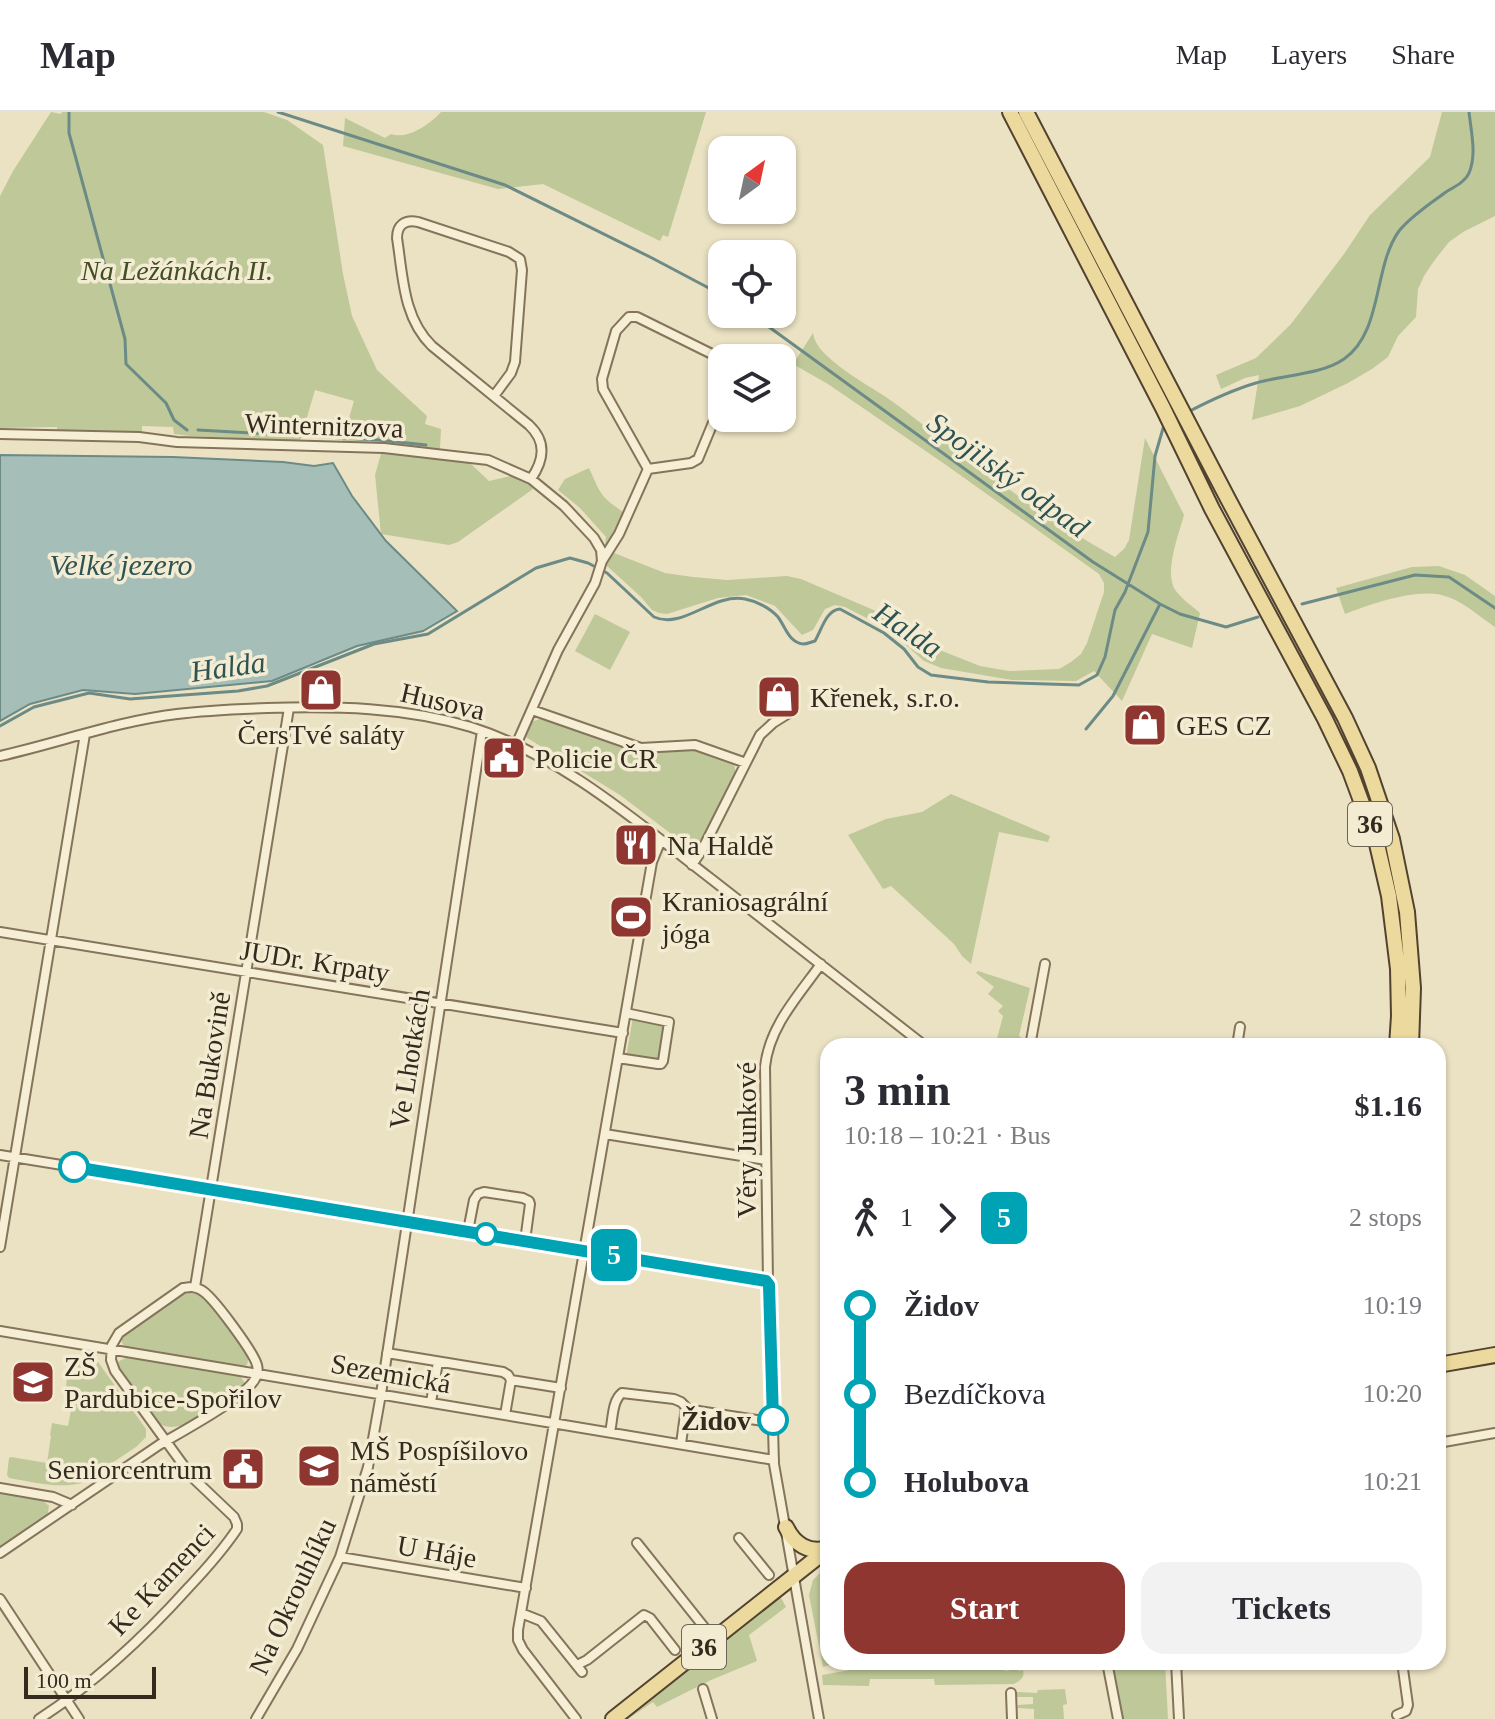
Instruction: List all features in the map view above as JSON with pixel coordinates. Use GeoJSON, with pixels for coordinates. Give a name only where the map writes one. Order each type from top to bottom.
{"type":"FeatureCollection","features":[{"type":"Feature","properties":{"kind":"main road","name":"36"},"geometry":{"type":"LineString","coordinates":[[1010,112],[1170,404],[1203,451],[1345,718],[1377,791],[1392,839],[1407,912],[1413,988],[1411,1038]]}},
{"type":"Feature","properties":{"kind":"main road","name":"36"},"geometry":{"type":"LineString","coordinates":[[1026,112],[1170,404],[1189,458],[1212,509],[1350,771],[1369,819],[1383,870],[1396,945],[1397,1038]]}},
{"type":"Feature","properties":{"kind":"main road"},"geometry":{"type":"LineString","coordinates":[[1446,1361],[1495,1355]]}},
{"type":"Feature","properties":{"kind":"main road"},"geometry":{"type":"LineString","coordinates":[[786,1527],[801,1545],[820,1549]]}},
{"type":"Feature","properties":{"kind":"main road","name":"36"},"geometry":{"type":"LineString","coordinates":[[613,1719],[820,1554]]}},
{"type":"Feature","properties":{"kind":"street"},"geometry":{"type":"LineString","coordinates":[[494,396],[508,379],[515,362],[522,270],[520,259],[509,252],[418,222],[404,223],[398,230],[397,238],[413,322],[432,346],[534,430],[541,440],[542,456],[531,479]]}},
{"type":"Feature","properties":{"kind":"street"},"geometry":{"type":"LineString","coordinates":[[648,469],[603,389],[602,379],[618,327],[629,317],[637,317],[708,352]]}},
{"type":"Feature","properties":{"kind":"street"},"geometry":{"type":"LineString","coordinates":[[648,469],[691,463],[698,459],[709,432]]}},
{"type":"Feature","properties":{"kind":"street","name":"Winternitzova"},"geometry":{"type":"LineString","coordinates":[[0,434],[384,448],[488,460],[531,479],[564,506],[599,545],[602,561]]}},
{"type":"Feature","properties":{"kind":"street"},"geometry":{"type":"LineString","coordinates":[[516,745],[558,650],[597,578],[602,561],[619,534],[648,469]]}},
{"type":"Feature","properties":{"kind":"street","name":"Husova"},"geometry":{"type":"LineString","coordinates":[[0,756],[177,714],[289,708],[391,710],[482,731],[516,745],[582,782],[915,1038]]}},
{"type":"Feature","properties":{"kind":"street","name":"Na Bukovině"},"geometry":{"type":"LineString","coordinates":[[195,1287],[289,708]]}},
{"type":"Feature","properties":{"kind":"street"},"geometry":{"type":"LineString","coordinates":[[532,710],[641,748],[695,745],[746,763]]}},
{"type":"Feature","properties":{"kind":"street"},"geometry":{"type":"LineString","coordinates":[[692,865],[763,731],[789,713]]}},
{"type":"Feature","properties":{"kind":"street","name":"Ve Lhotkách"},"geometry":{"type":"LineString","coordinates":[[381,1394],[482,731]]}},
{"type":"Feature","properties":{"kind":"street"},"geometry":{"type":"LineString","coordinates":[[0,1247],[85,734]]}},
{"type":"Feature","properties":{"kind":"street"},"geometry":{"type":"LineString","coordinates":[[576,1719],[519,1645],[518,1636],[652,862],[661,840]]}},
{"type":"Feature","properties":{"kind":"street","name":"JUDr. Krpaty"},"geometry":{"type":"LineString","coordinates":[[0,932],[623,1033]]}},
{"type":"Feature","properties":{"kind":"street","name":"Věry Junkové"},"geometry":{"type":"LineString","coordinates":[[795,1574],[774,1460],[765,1067],[767,1050],[779,1023],[821,964]]}},
{"type":"Feature","properties":{"kind":"street"},"geometry":{"type":"LineString","coordinates":[[1031,1038],[1045,964]]}},
{"type":"Feature","properties":{"kind":"street"},"geometry":{"type":"LineString","coordinates":[[618,1058],[663,1063],[669,1022],[626,1013]]}},
{"type":"Feature","properties":{"kind":"street"},"geometry":{"type":"LineString","coordinates":[[1238,1038],[1240,1027]]}},
{"type":"Feature","properties":{"kind":"street"},"geometry":{"type":"LineString","coordinates":[[605,1134],[766,1160]]}},
{"type":"Feature","properties":{"kind":"street"},"geometry":{"type":"LineString","coordinates":[[0,1155],[768,1282]]}},
{"type":"Feature","properties":{"kind":"street"},"geometry":{"type":"LineString","coordinates":[[468,1231],[478,1194],[484,1192],[523,1198],[530,1204],[525,1241]]}},
{"type":"Feature","properties":{"kind":"street"},"geometry":{"type":"LineString","coordinates":[[0,1553],[252,1384],[257,1373],[252,1356],[213,1299],[195,1287],[178,1291],[119,1333],[111,1349],[115,1371],[166,1441]]}},
{"type":"Feature","properties":{"kind":"street","name":"Sezemická"},"geometry":{"type":"LineString","coordinates":[[0,1331],[774,1460]]}},
{"type":"Feature","properties":{"kind":"street"},"geometry":{"type":"LineString","coordinates":[[387,1353],[507,1374],[511,1380],[505,1415]]}},
{"type":"Feature","properties":{"kind":"street"},"geometry":{"type":"LineString","coordinates":[[431,1402],[438,1362]]}},
{"type":"Feature","properties":{"kind":"street"},"geometry":{"type":"LineString","coordinates":[[511,1380],[561,1388]]}},
{"type":"Feature","properties":{"kind":"street"},"geometry":{"type":"LineString","coordinates":[[610,1432],[616,1401],[622,1393],[678,1400],[686,1409],[681,1444]]}},
{"type":"Feature","properties":{"kind":"street","name":"Na Okrouhlíku"},"geometry":{"type":"LineString","coordinates":[[256,1719],[285,1670],[340,1557],[368,1467],[381,1394]]}},
{"type":"Feature","properties":{"kind":"street"},"geometry":{"type":"LineString","coordinates":[[686,1409],[763,1421]]}},
{"type":"Feature","properties":{"kind":"street"},"geometry":{"type":"LineString","coordinates":[[1446,1442],[1495,1433]]}},
{"type":"Feature","properties":{"kind":"street","name":"Ke Kamenci"},"geometry":{"type":"LineString","coordinates":[[39,1719],[87,1685],[152,1627],[198,1577],[237,1527],[234,1517],[200,1485],[166,1441]]}},
{"type":"Feature","properties":{"kind":"street"},"geometry":{"type":"LineString","coordinates":[[0,1488],[53,1497],[72,1505]]}},
{"type":"Feature","properties":{"kind":"street"},"geometry":{"type":"LineString","coordinates":[[739,1538],[769,1575]]}},
{"type":"Feature","properties":{"kind":"street"},"geometry":{"type":"LineString","coordinates":[[637,1543],[704,1627]]}},
{"type":"Feature","properties":{"kind":"street","name":"U Háje"},"geometry":{"type":"LineString","coordinates":[[340,1557],[526,1588]]}},
{"type":"Feature","properties":{"kind":"street"},"geometry":{"type":"LineString","coordinates":[[795,1574],[819,1719]]}},
{"type":"Feature","properties":{"kind":"street"},"geometry":{"type":"LineString","coordinates":[[0,1599],[79,1719]]}},
{"type":"Feature","properties":{"kind":"street"},"geometry":{"type":"LineString","coordinates":[[521,1613],[539,1619],[580,1668],[644,1615],[650,1618],[675,1650]]}},
{"type":"Feature","properties":{"kind":"street"},"geometry":{"type":"LineString","coordinates":[[1109,1670],[1118,1719]]}},
{"type":"Feature","properties":{"kind":"street"},"geometry":{"type":"LineString","coordinates":[[1176,1670],[1179,1719]]}},
{"type":"Feature","properties":{"kind":"street"},"geometry":{"type":"LineString","coordinates":[[1397,1715],[1406,1711],[1408,1705],[1403,1670]]}},
{"type":"Feature","properties":{"kind":"street"},"geometry":{"type":"LineString","coordinates":[[703,1689],[712,1719]]}},
{"type":"Feature","properties":{"kind":"street"},"geometry":{"type":"LineString","coordinates":[[1011,1693],[1012,1719]]}},
{"type":"Feature","properties":{"kind":"green space","name":"Na Ležánkách II."},"geometry":{"type":"Polygon","coordinates":[[[51,112],[264,112],[287,120],[323,145],[352,316],[377,370],[427,416],[425,424],[441,429],[440,449],[390,443],[342,442],[354,401],[315,390],[300,441],[190,436],[174,434],[173,427],[142,426],[142,434],[57,432],[57,427],[0,428],[0,196],[51,112]]]}},
{"type":"Feature","properties":{"kind":"green space"},"geometry":{"type":"Polygon","coordinates":[[[441,112],[706,112],[668,237],[663,235],[660,241],[543,184],[498,189],[343,146],[345,118],[385,138],[391,134],[404,135],[418,130],[441,112]]]}},
{"type":"Feature","properties":{"kind":"green space"},"geometry":{"type":"Polygon","coordinates":[[[1442,112],[1495,112],[1495,216],[1449,242],[1434,261],[1418,289],[1416,317],[1398,336],[1388,357],[1348,383],[1300,406],[1252,420],[1259,375],[1221,389],[1216,375],[1256,358],[1291,324],[1370,215],[1430,157],[1442,112]]]}},
{"type":"Feature","properties":{"kind":"green space"},"geometry":{"type":"Polygon","coordinates":[[[813,333],[821,349],[842,368],[892,401],[1031,505],[1115,557],[1129,540],[1145,438],[1184,515],[1173,554],[1171,575],[1176,591],[1200,613],[1192,648],[1152,634],[1122,701],[1094,671],[1076,681],[1012,680],[941,668],[924,661],[888,629],[835,605],[825,609],[813,630],[802,635],[775,606],[746,595],[718,598],[667,614],[652,610],[606,565],[614,553],[665,573],[693,577],[727,580],[787,576],[801,579],[890,617],[917,639],[980,666],[1009,671],[1059,669],[1081,654],[1104,592],[1104,583],[1099,574],[946,465],[828,384],[796,366],[796,359],[813,333]]]}},
{"type":"Feature","properties":{"kind":"green space"},"geometry":{"type":"Polygon","coordinates":[[[382,450],[463,460],[489,481],[513,476],[533,489],[458,542],[449,545],[381,534],[375,475],[382,450]]]}},
{"type":"Feature","properties":{"kind":"green space"},"geometry":{"type":"Polygon","coordinates":[[[589,468],[605,497],[625,513],[607,546],[606,537],[580,508],[558,490],[565,479],[589,468]]]}},
{"type":"Feature","properties":{"kind":"green space"},"geometry":{"type":"Polygon","coordinates":[[[1439,566],[1465,575],[1495,596],[1495,627],[1460,603],[1437,594],[1396,598],[1345,614],[1336,588],[1412,567],[1439,566]]]}},
{"type":"Feature","properties":{"kind":"green space"},"geometry":{"type":"Polygon","coordinates":[[[595,614],[630,632],[610,670],[575,651],[595,614]]]}},
{"type":"Feature","properties":{"kind":"green space"},"geometry":{"type":"Polygon","coordinates":[[[540,719],[647,753],[692,748],[733,762],[735,775],[695,852],[620,795],[524,736],[531,722],[540,719]]]}},
{"type":"Feature","properties":{"kind":"green space"},"geometry":{"type":"Polygon","coordinates":[[[951,794],[1050,836],[1048,842],[999,832],[971,964],[954,944],[891,886],[883,889],[848,835],[886,819],[922,812],[951,794]]]}},
{"type":"Feature","properties":{"kind":"green space"},"geometry":{"type":"Polygon","coordinates":[[[978,971],[1030,988],[1019,1036],[1022,1038],[997,1038],[1003,1016],[998,1011],[1003,1006],[988,994],[994,987],[976,973],[978,971]]]}},
{"type":"Feature","properties":{"kind":"green space"},"geometry":{"type":"Polygon","coordinates":[[[633,1017],[664,1022],[666,1026],[658,1062],[626,1057],[633,1017]]]}},
{"type":"Feature","properties":{"kind":"green space"},"geometry":{"type":"Polygon","coordinates":[[[191,1293],[210,1301],[249,1356],[247,1365],[241,1367],[128,1348],[123,1344],[122,1335],[178,1295],[191,1293]]]}},
{"type":"Feature","properties":{"kind":"green space"},"geometry":{"type":"Polygon","coordinates":[[[68,1355],[98,1362],[146,1429],[146,1437],[82,1483],[54,1485],[9,1478],[9,1458],[47,1463],[52,1423],[68,1426],[71,1410],[65,1409],[68,1355]]]}},
{"type":"Feature","properties":{"kind":"green space"},"geometry":{"type":"Polygon","coordinates":[[[128,1357],[240,1376],[245,1383],[242,1389],[198,1419],[174,1427],[163,1425],[139,1401],[117,1368],[119,1361],[128,1357]]]}},
{"type":"Feature","properties":{"kind":"green space"},"geometry":{"type":"Polygon","coordinates":[[[0,1492],[40,1498],[49,1506],[47,1518],[0,1549],[0,1492]]]}},
{"type":"Feature","properties":{"kind":"green space"},"geometry":{"type":"Polygon","coordinates":[[[820,1573],[820,1652],[809,1595],[813,1580],[820,1573]]]}},
{"type":"Feature","properties":{"kind":"green space"},"geometry":{"type":"Polygon","coordinates":[[[780,1596],[786,1607],[749,1635],[757,1661],[657,1707],[653,1702],[624,1719],[780,1596]]]}},
{"type":"Feature","properties":{"kind":"green space"},"geometry":{"type":"Polygon","coordinates":[[[850,1670],[1023,1670],[1020,1680],[1014,1684],[935,1685],[934,1679],[870,1679],[869,1686],[823,1685],[822,1675],[850,1670]]]}},
{"type":"Feature","properties":{"kind":"green space"},"geometry":{"type":"Polygon","coordinates":[[[1113,1670],[1165,1670],[1168,1719],[1122,1719],[1113,1670]]]}},
{"type":"Feature","properties":{"kind":"green space"},"geometry":{"type":"Polygon","coordinates":[[[1065,1689],[1067,1704],[1063,1705],[1064,1719],[1034,1719],[1034,1709],[1017,1708],[1018,1705],[1033,1704],[1033,1697],[1017,1697],[1017,1692],[1065,1689]]]}},
{"type":"Feature","properties":{"kind":"water","name":"Velké jezero"},"geometry":{"type":"Polygon","coordinates":[[[0,455],[173,457],[314,466],[333,463],[352,496],[386,541],[457,611],[423,631],[357,646],[272,681],[135,694],[83,690],[30,704],[0,721],[0,455]]]}},
{"type":"Feature","properties":{"kind":"waterway"},"geometry":{"type":"LineString","coordinates":[[69,112],[69,133],[125,339],[126,364],[166,403],[174,420],[187,430]]}},
{"type":"Feature","properties":{"kind":"waterway","name":"Spojilský odpad"},"geometry":{"type":"LineString","coordinates":[[278,112],[505,185],[708,288]]}},
{"type":"Feature","properties":{"kind":"waterway","name":"Halda"},"geometry":{"type":"LineString","coordinates":[[1188,412],[1247,386],[1335,364],[1356,347],[1372,316],[1385,262],[1399,231],[1421,210],[1462,182],[1469,173],[1473,151],[1469,112]]}},
{"type":"Feature","properties":{"kind":"waterway","name":"Spojilský odpad"},"geometry":{"type":"LineString","coordinates":[[770,328],[1093,562],[1160,604],[1180,614],[1226,627],[1258,617]]}},
{"type":"Feature","properties":{"kind":"waterway","name":"Halda"},"geometry":{"type":"LineString","coordinates":[[0,726],[34,707],[89,693],[130,699],[267,686],[374,644],[428,634],[536,568],[570,558],[607,573],[654,617],[665,620],[676,619],[721,601],[745,599],[771,611],[791,637],[803,644],[815,641],[828,616],[840,609],[884,633],[904,649],[918,667],[931,675],[988,682],[1079,685],[1097,675],[1105,657],[1115,610],[1148,532],[1155,456],[1164,425]]}},
{"type":"Feature","properties":{"kind":"waterway"},"geometry":{"type":"LineString","coordinates":[[198,430],[426,445]]}},
{"type":"Feature","properties":{"kind":"waterway","name":"Spojilský odpad"},"geometry":{"type":"LineString","coordinates":[[1302,604],[1415,575],[1449,577],[1495,608]]}},
{"type":"Feature","properties":{"kind":"waterway"},"geometry":{"type":"LineString","coordinates":[[1086,729],[1113,696],[1160,604]]}},
{"type":"Feature","properties":{"kind":"bus line","name":"5"},"geometry":{"type":"LineString","coordinates":[[74,1167],[761,1279],[769,1285],[773,1420]]}},
{"type":"Feature","properties":{"kind":"place","name":"ČersTvé saláty"},"geometry":{"type":"Point","coordinates":[321,690]}},
{"type":"Feature","properties":{"kind":"place","name":"Křenek, s.r.o."},"geometry":{"type":"Point","coordinates":[779,697]}},
{"type":"Feature","properties":{"kind":"place","name":"GES CZ"},"geometry":{"type":"Point","coordinates":[1145,725]}},
{"type":"Feature","properties":{"kind":"place","name":"Policie ČR"},"geometry":{"type":"Point","coordinates":[504,758]}},
{"type":"Feature","properties":{"kind":"place","name":"Na Haldě"},"geometry":{"type":"Point","coordinates":[636,845]}},
{"type":"Feature","properties":{"kind":"place","name":"Kraniosagrální jóga"},"geometry":{"type":"Point","coordinates":[631,917]}},
{"type":"Feature","properties":{"kind":"place","name":"ZŠ Pardubice-Spořilov"},"geometry":{"type":"Point","coordinates":[33,1382]}},
{"type":"Feature","properties":{"kind":"place","name":"Židov"},"geometry":{"type":"Point","coordinates":[773,1420]}},
{"type":"Feature","properties":{"kind":"place","name":"MŠ Pospíšilovo náměstí"},"geometry":{"type":"Point","coordinates":[319,1466]}},
{"type":"Feature","properties":{"kind":"place","name":"Seniorcentrum"},"geometry":{"type":"Point","coordinates":[243,1469]}}]}
